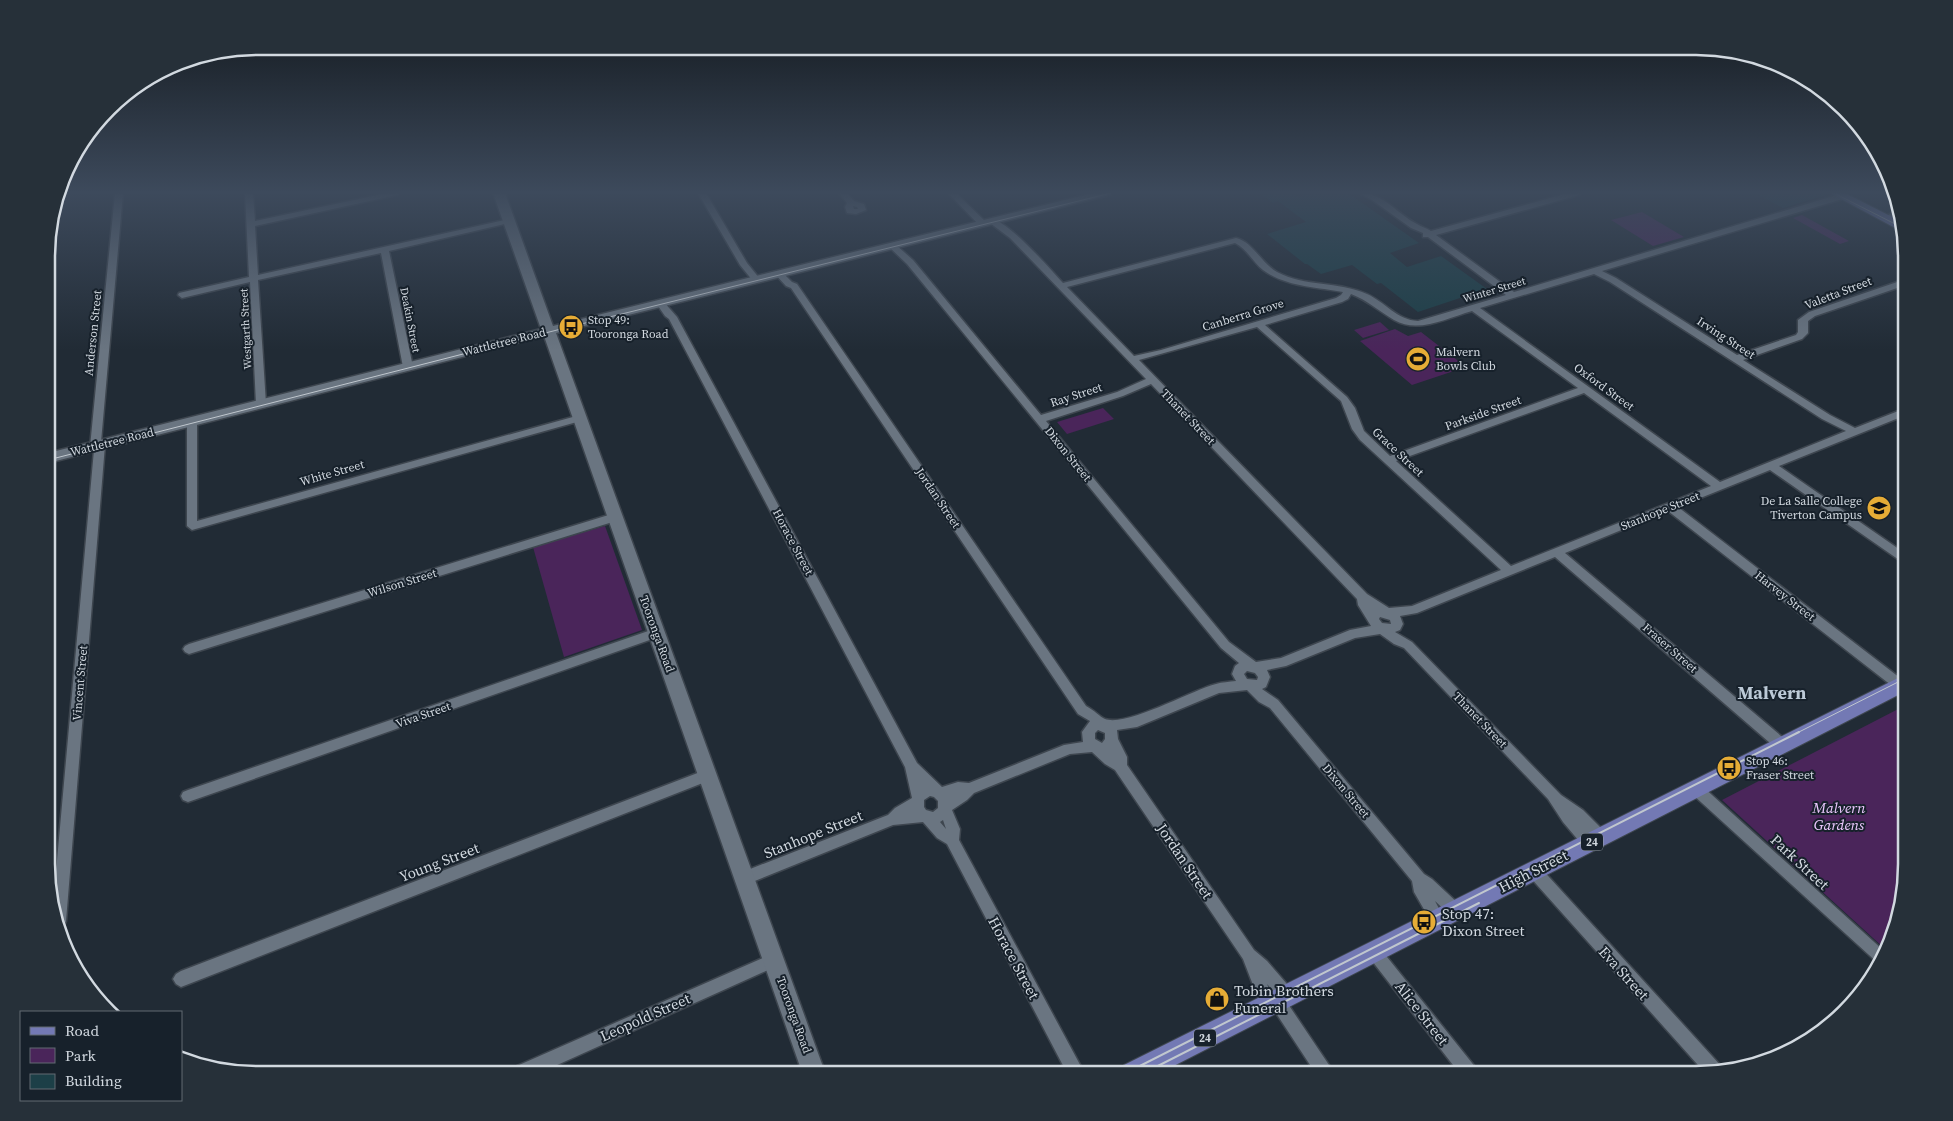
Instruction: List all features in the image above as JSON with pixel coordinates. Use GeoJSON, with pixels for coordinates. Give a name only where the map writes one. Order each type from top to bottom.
{"type":"FeatureCollection","features":[{"type":"Feature","properties":{"kind":"main road","name":"Tooronga Road"},"geometry":{"type":"LineString","coordinates":[[518,245],[812,1066]]}},
{"type":"Feature","properties":{"kind":"main road","name":"Wattletree Road"},"geometry":{"type":"LineString","coordinates":[[55,456],[894,245]]}},
{"type":"Feature","properties":{"kind":"main road","name":"High Street"},"geometry":{"type":"LineString","coordinates":[[1149,1066],[1898,686]]}},
{"type":"Feature","properties":{"kind":"street","name":"Anderson Street"},"geometry":{"type":"LineString","coordinates":[[98,446],[115,245]]}},
{"type":"Feature","properties":{"kind":"street","name":"Westgarth Street"},"geometry":{"type":"LineString","coordinates":[[252,245],[261,404]]}},
{"type":"Feature","properties":{"kind":"street"},"geometry":{"type":"LineString","coordinates":[[182,295],[400,245]]}},
{"type":"Feature","properties":{"kind":"street"},"geometry":{"type":"LineString","coordinates":[[733,245],[744,265],[744,270],[752,280]]}},
{"type":"Feature","properties":{"kind":"street","name":"Dixon Street"},"geometry":{"type":"LineString","coordinates":[[895,245],[1246,669]]}},
{"type":"Feature","properties":{"kind":"street","name":"Thanet Street"},"geometry":{"type":"LineString","coordinates":[[1022,245],[1363,597],[1387,613]]}},
{"type":"Feature","properties":{"kind":"street"},"geometry":{"type":"LineString","coordinates":[[1061,286],[1210,245]]}},
{"type":"Feature","properties":{"kind":"street"},"geometry":{"type":"LineString","coordinates":[[1246,245],[1261,264],[1282,277],[1301,284],[1348,291]]}},
{"type":"Feature","properties":{"kind":"street"},"geometry":{"type":"LineString","coordinates":[[1442,245],[1514,296]]}},
{"type":"Feature","properties":{"kind":"street","name":"Winter Street"},"geometry":{"type":"LineString","coordinates":[[1348,291],[1366,297],[1409,324],[1423,323],[1678,245]]}},
{"type":"Feature","properties":{"kind":"street","name":"Deakin Street"},"geometry":{"type":"LineString","coordinates":[[384,249],[408,367]]}},
{"type":"Feature","properties":{"kind":"street","name":"Irving Street"},"geometry":{"type":"LineString","coordinates":[[1598,270],[1851,433]]}},
{"type":"Feature","properties":{"kind":"street","name":"Jordan Street"},"geometry":{"type":"LineString","coordinates":[[784,272],[789,284],[794,286],[1082,710],[1091,714],[1103,725]]}},
{"type":"Feature","properties":{"kind":"street","name":"Valetta Street"},"geometry":{"type":"LineString","coordinates":[[1736,359],[1799,337],[1803,333],[1803,320],[1809,316],[1898,285]]}},
{"type":"Feature","properties":{"kind":"street"},"geometry":{"type":"LineString","coordinates":[[1330,302],[1333,298],[1334,288]]}},
{"type":"Feature","properties":{"kind":"street","name":"Canberra Grove"},"geometry":{"type":"LineString","coordinates":[[1133,361],[1342,299],[1348,291]]}},
{"type":"Feature","properties":{"kind":"street","name":"Horace Street"},"geometry":{"type":"LineString","coordinates":[[665,302],[668,314],[673,318],[912,767],[938,792]]}},
{"type":"Feature","properties":{"kind":"street","name":"Oxford Street"},"geometry":{"type":"LineString","coordinates":[[1474,308],[1720,486]]}},
{"type":"Feature","properties":{"kind":"street","name":"Grace Street"},"geometry":{"type":"LineString","coordinates":[[1259,324],[1344,399],[1351,410],[1353,422],[1359,433],[1509,571]]}},
{"type":"Feature","properties":{"kind":"street","name":"Ray Street"},"geometry":{"type":"LineString","coordinates":[[1040,419],[1120,394],[1136,392],[1155,383]]}},
{"type":"Feature","properties":{"kind":"street","name":"Parkside Street"},"geometry":{"type":"LineString","coordinates":[[1388,460],[1586,390]]}},
{"type":"Feature","properties":{"kind":"street","name":"Stanhope Street"},"geometry":{"type":"LineString","coordinates":[[1387,613],[1413,610],[1898,414]]}},
{"type":"Feature","properties":{"kind":"street","name":"White Street"},"geometry":{"type":"LineString","coordinates":[[192,422],[192,526],[580,418]]}},
{"type":"Feature","properties":{"kind":"street","name":"Vincent Street"},"geometry":{"type":"LineString","coordinates":[[60,908],[98,446]]}},
{"type":"Feature","properties":{"kind":"street"},"geometry":{"type":"LineString","coordinates":[[1771,466],[1898,553]]}},
{"type":"Feature","properties":{"kind":"street","name":"Harvey Street"},"geometry":{"type":"LineString","coordinates":[[1670,507],[1898,679]]}},
{"type":"Feature","properties":{"kind":"street","name":"Wilson Street"},"geometry":{"type":"LineString","coordinates":[[189,650],[615,517]]}},
{"type":"Feature","properties":{"kind":"street","name":"Fraser Street"},"geometry":{"type":"LineString","coordinates":[[1557,552],[1782,745]]}},
{"type":"Feature","properties":{"kind":"street","name":"Thanet Street"},"geometry":{"type":"LineString","coordinates":[[1363,597],[1364,605],[1373,619]]}},
{"type":"Feature","properties":{"kind":"street","name":"Stanhope Street"},"geometry":{"type":"LineString","coordinates":[[1397,624],[1413,610]]}},
{"type":"Feature","properties":{"kind":"street"},"geometry":{"type":"LineString","coordinates":[[1091,740],[1093,726],[1132,723],[1218,688],[1246,669],[1282,663],[1354,633],[1358,628],[1373,619],[1377,613],[1387,613],[1394,617],[1397,624],[1393,629],[1383,629],[1363,634],[1354,633]]}},
{"type":"Feature","properties":{"kind":"street"},"geometry":{"type":"LineString","coordinates":[[1373,619],[1375,625],[1383,629]]}},
{"type":"Feature","properties":{"kind":"street","name":"Thanet Street"},"geometry":{"type":"LineString","coordinates":[[1397,624],[1407,638],[1408,645]]}},
{"type":"Feature","properties":{"kind":"street","name":"Thanet Street"},"geometry":{"type":"LineString","coordinates":[[1383,629],[1408,645],[1553,795],[1568,818],[1595,840]]}},
{"type":"Feature","properties":{"kind":"street","name":"Viva Street"},"geometry":{"type":"LineString","coordinates":[[188,796],[657,634]]}},
{"type":"Feature","properties":{"kind":"street"},"geometry":{"type":"LineString","coordinates":[[1218,688],[1259,685],[1282,663]]}},
{"type":"Feature","properties":{"kind":"street"},"geometry":{"type":"LineString","coordinates":[[1246,669],[1262,671],[1264,679]]}},
{"type":"Feature","properties":{"kind":"street"},"geometry":{"type":"LineString","coordinates":[[1246,669],[1240,680],[1249,686]]}},
{"type":"Feature","properties":{"kind":"street","name":"Dixon Street"},"geometry":{"type":"LineString","coordinates":[[1264,679],[1274,704]]}},
{"type":"Feature","properties":{"kind":"street","name":"Dixon Street"},"geometry":{"type":"LineString","coordinates":[[1249,686],[1263,698],[1274,704],[1419,879],[1427,884],[1447,915]]}},
{"type":"Feature","properties":{"kind":"street","name":"Jordan Street"},"geometry":{"type":"LineString","coordinates":[[1082,710],[1082,722],[1091,740],[1110,760],[1120,766],[1249,956],[1277,1001]]}},
{"type":"Feature","properties":{"kind":"street"},"geometry":{"type":"LineString","coordinates":[[969,789],[958,788],[938,792],[926,791],[917,800],[917,809],[924,816],[937,816],[945,807],[969,789],[1091,740],[1106,747],[1113,739],[1126,731],[1132,723]]}},
{"type":"Feature","properties":{"kind":"street"},"geometry":{"type":"LineString","coordinates":[[1103,725],[1111,731],[1113,739]]}},
{"type":"Feature","properties":{"kind":"street","name":"Jordan Street"},"geometry":{"type":"LineString","coordinates":[[1113,739],[1120,756],[1120,766]]}},
{"type":"Feature","properties":{"kind":"street","name":"Horace Street"},"geometry":{"type":"LineString","coordinates":[[912,767],[917,800]]}},
{"type":"Feature","properties":{"kind":"street","name":"Young Street"},"geometry":{"type":"LineString","coordinates":[[181,979],[708,775]]}},
{"type":"Feature","properties":{"kind":"street","name":"Park Street"},"geometry":{"type":"LineString","coordinates":[[1696,789],[1877,954]]}},
{"type":"Feature","properties":{"kind":"street"},"geometry":{"type":"LineString","coordinates":[[938,792],[945,798],[945,807]]}},
{"type":"Feature","properties":{"kind":"street","name":"Stanhope Street"},"geometry":{"type":"LineString","coordinates":[[745,878],[892,819],[917,800]]}},
{"type":"Feature","properties":{"kind":"street","name":"Horace Street"},"geometry":{"type":"LineString","coordinates":[[945,807],[953,829],[952,840]]}},
{"type":"Feature","properties":{"kind":"street","name":"Horace Street"},"geometry":{"type":"LineString","coordinates":[[924,816],[942,834],[952,840],[1073,1066]]}},
{"type":"Feature","properties":{"kind":"street","name":"Stanhope Street"},"geometry":{"type":"LineString","coordinates":[[892,819],[924,816]]}},
{"type":"Feature","properties":{"kind":"street","name":"Eva Street"},"geometry":{"type":"LineString","coordinates":[[1534,871],[1710,1066]]}},
{"type":"Feature","properties":{"kind":"street","name":"Dixon Street"},"geometry":{"type":"LineString","coordinates":[[1419,879],[1419,887],[1447,915]]}},
{"type":"Feature","properties":{"kind":"street","name":"Alice Street"},"geometry":{"type":"LineString","coordinates":[[1374,952],[1464,1066]]}},
{"type":"Feature","properties":{"kind":"street","name":"Jordan Street"},"geometry":{"type":"LineString","coordinates":[[1249,956],[1262,966],[1277,1001]]}},
{"type":"Feature","properties":{"kind":"street","name":"Leopold Street"},"geometry":{"type":"LineString","coordinates":[[536,1066],[774,960]]}},
{"type":"Feature","properties":{"kind":"street"},"geometry":{"type":"LineString","coordinates":[[1277,1001],[1320,1066]]}},
{"type":"Feature","properties":{"kind":"green space"},"geometry":{"type":"Polygon","coordinates":[[[1380,322],[1389,330],[1363,338],[1354,330],[1380,322]]]}},
{"type":"Feature","properties":{"kind":"green space","name":"Malvern Bowls Club"},"geometry":{"type":"Polygon","coordinates":[[[1395,329],[1408,336],[1421,332],[1466,367],[1412,385],[1360,341],[1395,329]]]}},
{"type":"Feature","properties":{"kind":"green space"},"geometry":{"type":"Polygon","coordinates":[[[1103,408],[1114,419],[1067,434],[1057,422],[1103,408]]]}},
{"type":"Feature","properties":{"kind":"green space"},"geometry":{"type":"Polygon","coordinates":[[[605,526],[642,630],[564,657],[533,547],[605,526]]]}},
{"type":"Feature","properties":{"kind":"green space","name":"Malvern Gardens"},"geometry":{"type":"Polygon","coordinates":[[[1898,709],[1898,877],[1891,916],[1881,945],[1722,800],[1898,709]]]}},
{"type":"Feature","properties":{"kind":"building"},"geometry":{"type":"Polygon","coordinates":[[[1281,245],[1412,245],[1390,253],[1407,267],[1441,256],[1487,289],[1418,312],[1381,283],[1377,284],[1352,265],[1321,274],[1281,245]]]}},
{"type":"Feature","properties":{"kind":"tram line"},"geometry":{"type":"LineString","coordinates":[[55,458],[561,329],[899,245]]}},
{"type":"Feature","properties":{"kind":"tram line"},"geometry":{"type":"LineString","coordinates":[[1797,733],[1898,682]]}},
{"type":"Feature","properties":{"kind":"tram line"},"geometry":{"type":"LineString","coordinates":[[1140,1066],[1799,732]]}},
{"type":"Feature","properties":{"kind":"tram line"},"geometry":{"type":"LineString","coordinates":[[1158,1066],[1479,903]]}},
{"type":"Feature","properties":{"kind":"place","name":"Stop 49: Tooronga Road"},"geometry":{"type":"Point","coordinates":[571,327]}},
{"type":"Feature","properties":{"kind":"place","name":"Malvern Bowls Club"},"geometry":{"type":"Point","coordinates":[1418,359]}},
{"type":"Feature","properties":{"kind":"place","name":"De La Salle College Tiverton Campus"},"geometry":{"type":"Point","coordinates":[1879,508]}},
{"type":"Feature","properties":{"kind":"place","name":"Stop 46: Fraser Street"},"geometry":{"type":"Point","coordinates":[1729,768]}},
{"type":"Feature","properties":{"kind":"place","name":"Stop 47: Dixon Street"},"geometry":{"type":"Point","coordinates":[1424,922]}},
{"type":"Feature","properties":{"kind":"place","name":"Tobin Brothers Funeral"},"geometry":{"type":"Point","coordinates":[1217,999]}},
{"type":"Feature","properties":{"kind":"district","name":"Malvern"},"geometry":{"type":"Point","coordinates":[1772,692]}}]}
